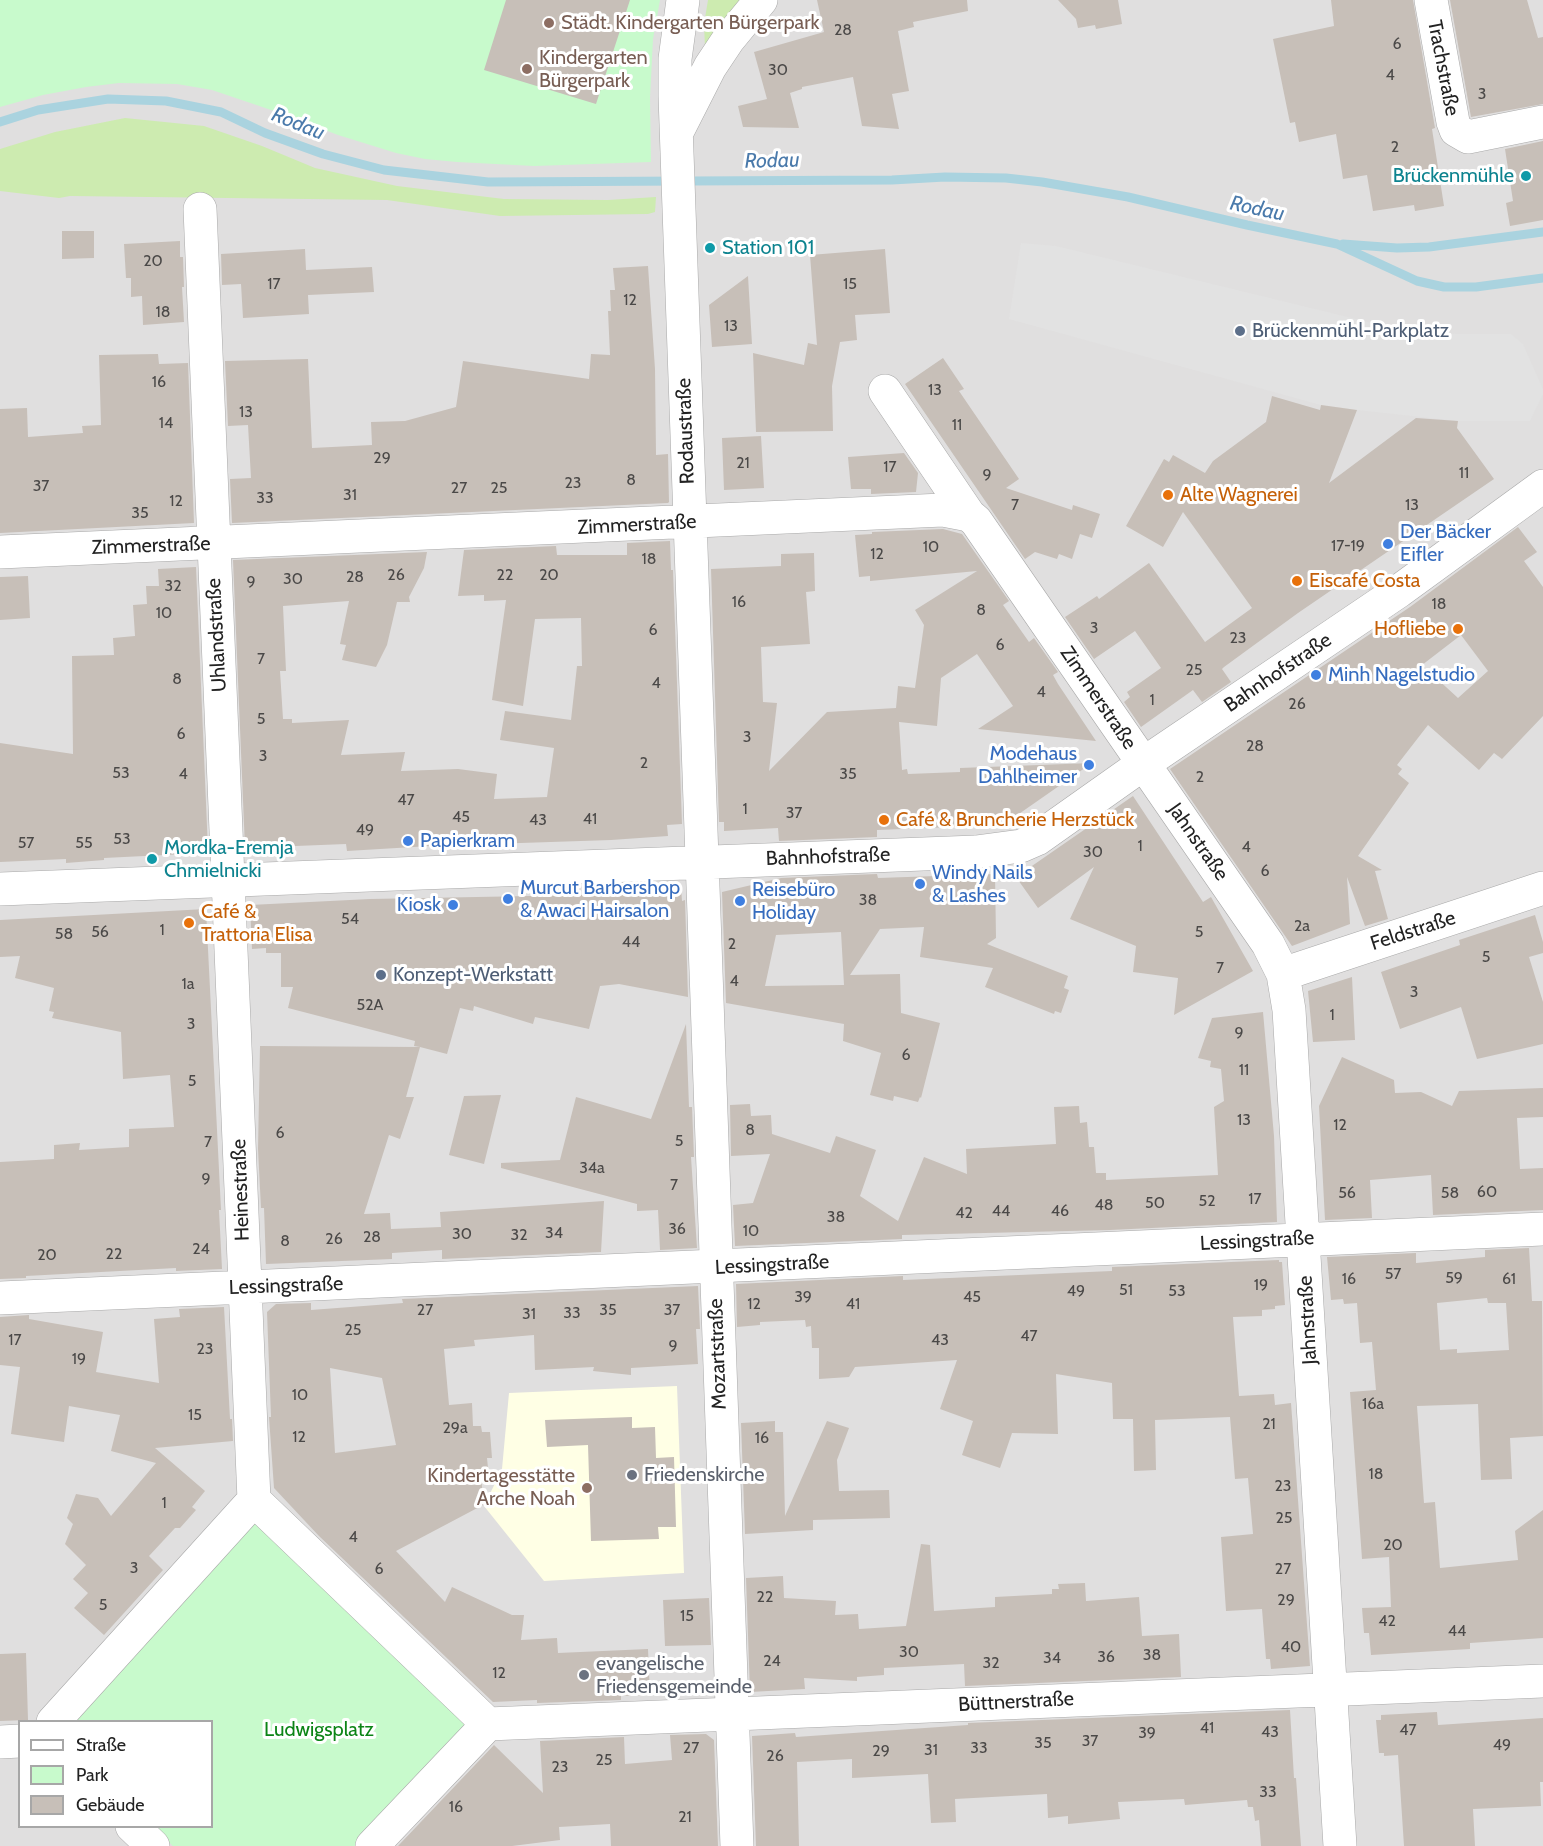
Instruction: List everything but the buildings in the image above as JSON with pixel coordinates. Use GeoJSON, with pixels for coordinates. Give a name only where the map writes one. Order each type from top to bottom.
{"type":"FeatureCollection","features":[{"type":"Feature","properties":{"kind":"street","name":"Rodaustraße"},"geometry":{"type":"LineString","coordinates":[[683,0],[675,59],[676,134],[702,862]]}},
{"type":"Feature","properties":{"kind":"street"},"geometry":{"type":"LineString","coordinates":[[676,134],[710,67],[728,40],[761,0]]}},
{"type":"Feature","properties":{"kind":"street","name":"Trachstraße"},"geometry":{"type":"LineString","coordinates":[[1431,0],[1452,122],[1460,133],[1468,137],[1543,122]]}},
{"type":"Feature","properties":{"kind":"street","name":"Uhlandstraße"},"geometry":{"type":"LineString","coordinates":[[200,209],[228,880]]}},
{"type":"Feature","properties":{"kind":"street"},"geometry":{"type":"LineString","coordinates":[[885,391],[969,514]]}},
{"type":"Feature","properties":{"kind":"street","name":"Bahnhofstraße"},"geometry":{"type":"LineString","coordinates":[[0,889],[976,852],[1020,846],[1037,839],[1143,764],[1399,591],[1543,486]]}},
{"type":"Feature","properties":{"kind":"street","name":"Zimmerstraße"},"geometry":{"type":"LineString","coordinates":[[0,552],[943,510],[969,514],[1143,764]]}},
{"type":"Feature","properties":{"kind":"street","name":"Jahnstraße"},"geometry":{"type":"LineString","coordinates":[[1143,764],[1268,944],[1283,974],[1289,1010],[1341,1846]]}},
{"type":"Feature","properties":{"kind":"street","name":"Mozartstraße"},"geometry":{"type":"LineString","coordinates":[[702,862],[737,1846]]}},
{"type":"Feature","properties":{"kind":"street","name":"Heinestraße"},"geometry":{"type":"LineString","coordinates":[[228,880],[254,1500]]}},
{"type":"Feature","properties":{"kind":"street","name":"Feldstraße"},"geometry":{"type":"LineString","coordinates":[[1283,974],[1543,888]]}},
{"type":"Feature","properties":{"kind":"street","name":"Lessingstraße"},"geometry":{"type":"LineString","coordinates":[[0,1298],[715,1268],[1303,1238],[1543,1229]]}},
{"type":"Feature","properties":{"kind":"street"},"geometry":{"type":"LineString","coordinates":[[55,1720],[254,1500],[488,1724],[372,1846]]}},
{"type":"Feature","properties":{"kind":"street","name":"Büttnerstraße"},"geometry":{"type":"LineString","coordinates":[[488,1724],[1543,1680]]}},
{"type":"Feature","properties":{"kind":"street"},"geometry":{"type":"LineString","coordinates":[[0,1742],[18,1741]]}},
{"type":"Feature","properties":{"kind":"street"},"geometry":{"type":"LineString","coordinates":[[133,1828],[153,1846]]}},
{"type":"Feature","properties":{"kind":"shaded area"},"geometry":{"type":"Polygon","coordinates":[[[0,0],[1543,0],[1543,1846],[0,1846],[0,0]]]}},
{"type":"Feature","properties":{"kind":"shaded area","name":"Brückenmühl-Parkplatz"},"geometry":{"type":"Polygon","coordinates":[[[1021,243],[1056,246],[1397,329],[1456,334],[1511,334],[1523,344],[1543,389],[1543,394],[1530,421],[1458,421],[1321,405],[1009,319],[1021,243]]]}},
{"type":"Feature","properties":{"kind":"shaded area","name":"Kindertagesstätte Arche Noah"},"geometry":{"type":"Polygon","coordinates":[[[677,1386],[684,1573],[544,1581],[484,1506],[502,1469],[509,1393],[677,1386]]]}},
{"type":"Feature","properties":{"kind":"green space"},"geometry":{"type":"Polygon","coordinates":[[[0,0],[660,0],[653,39],[650,98],[651,162],[534,166],[425,159],[396,153],[338,135],[212,90],[177,84],[119,83],[86,87],[43,95],[0,107],[0,0]]]}},
{"type":"Feature","properties":{"kind":"green space"},"geometry":{"type":"Polygon","coordinates":[[[708,0],[750,0],[705,48],[704,24],[708,0]]]}},
{"type":"Feature","properties":{"kind":"green space"},"geometry":{"type":"Polygon","coordinates":[[[125,118],[204,126],[262,146],[315,168],[397,186],[504,199],[608,200],[656,197],[655,212],[648,214],[500,216],[387,200],[70,196],[59,198],[0,191],[0,149],[55,132],[125,118]]]}},
{"type":"Feature","properties":{"kind":"green space","name":"Ludwigsplatz"},"geometry":{"type":"Polygon","coordinates":[[[255,1521],[473,1724],[358,1846],[173,1846],[153,1828],[213,1828],[213,1720],[76,1720],[255,1521]]]}},
{"type":"Feature","properties":{"kind":"waterway","name":"Rodau"},"geometry":{"type":"LineString","coordinates":[[0,122],[38,110],[108,99],[166,101],[221,112],[265,133],[323,154],[384,170],[488,182],[1006,178],[1128,197],[1337,244],[1417,281],[1444,287],[1476,287],[1543,278]]}},
{"type":"Feature","properties":{"kind":"waterway"},"geometry":{"type":"LineString","coordinates":[[1343,244],[1397,248],[1429,247],[1543,232]]}},
{"type":"Feature","properties":{"kind":"place","name":"Städt. Kindergarten Bürgerpark"},"geometry":{"type":"Point","coordinates":[549,23]}},
{"type":"Feature","properties":{"kind":"place","name":"Kindergarten Bürgerpark"},"geometry":{"type":"Point","coordinates":[527,69]}},
{"type":"Feature","properties":{"kind":"place","name":"Brückenmühle"},"geometry":{"type":"Point","coordinates":[1526,176]}},
{"type":"Feature","properties":{"kind":"place","name":"Station 101"},"geometry":{"type":"Point","coordinates":[710,248]}},
{"type":"Feature","properties":{"kind":"place","name":"Brückenmühl-Parkplatz"},"geometry":{"type":"Point","coordinates":[1240,331]}},
{"type":"Feature","properties":{"kind":"place","name":"Alte Wagnerei"},"geometry":{"type":"Point","coordinates":[1168,495]}},
{"type":"Feature","properties":{"kind":"place","name":"Der Bäcker Eifler"},"geometry":{"type":"Point","coordinates":[1388,544]}},
{"type":"Feature","properties":{"kind":"place","name":"Eiscafé Costa"},"geometry":{"type":"Point","coordinates":[1297,581]}},
{"type":"Feature","properties":{"kind":"place","name":"Hofliebe"},"geometry":{"type":"Point","coordinates":[1458,629]}},
{"type":"Feature","properties":{"kind":"place","name":"Minh Nagelstudio"},"geometry":{"type":"Point","coordinates":[1316,675]}},
{"type":"Feature","properties":{"kind":"place","name":"Modehaus Dahlheimer"},"geometry":{"type":"Point","coordinates":[1089,765]}},
{"type":"Feature","properties":{"kind":"place","name":"Café & Bruncherie Herzstück"},"geometry":{"type":"Point","coordinates":[884,820]}},
{"type":"Feature","properties":{"kind":"place","name":"Papierkram"},"geometry":{"type":"Point","coordinates":[408,841]}},
{"type":"Feature","properties":{"kind":"place","name":"Mordka-Eremja Chmielnicki"},"geometry":{"type":"Point","coordinates":[152,859]}},
{"type":"Feature","properties":{"kind":"place","name":"Windy Nails & Lashes"},"geometry":{"type":"Point","coordinates":[920,884]}},
{"type":"Feature","properties":{"kind":"place","name":"Murcut Barbershop & Awaci Hairsalon"},"geometry":{"type":"Point","coordinates":[508,899]}},
{"type":"Feature","properties":{"kind":"place","name":"Reisebüro Holiday"},"geometry":{"type":"Point","coordinates":[740,901]}},
{"type":"Feature","properties":{"kind":"place","name":"Kiosk"},"geometry":{"type":"Point","coordinates":[453,905]}},
{"type":"Feature","properties":{"kind":"place","name":"Café & Trattoria Elisa"},"geometry":{"type":"Point","coordinates":[189,923]}},
{"type":"Feature","properties":{"kind":"place","name":"Konzept-Werkstatt"},"geometry":{"type":"Point","coordinates":[381,975]}},
{"type":"Feature","properties":{"kind":"place","name":"Friedenskirche"},"geometry":{"type":"Point","coordinates":[632,1475]}},
{"type":"Feature","properties":{"kind":"place","name":"Kindertagesstätte Arche Noah"},"geometry":{"type":"Point","coordinates":[587,1488]}},
{"type":"Feature","properties":{"kind":"place","name":"evangelische Friedensgemeinde"},"geometry":{"type":"Point","coordinates":[584,1675]}}]}
